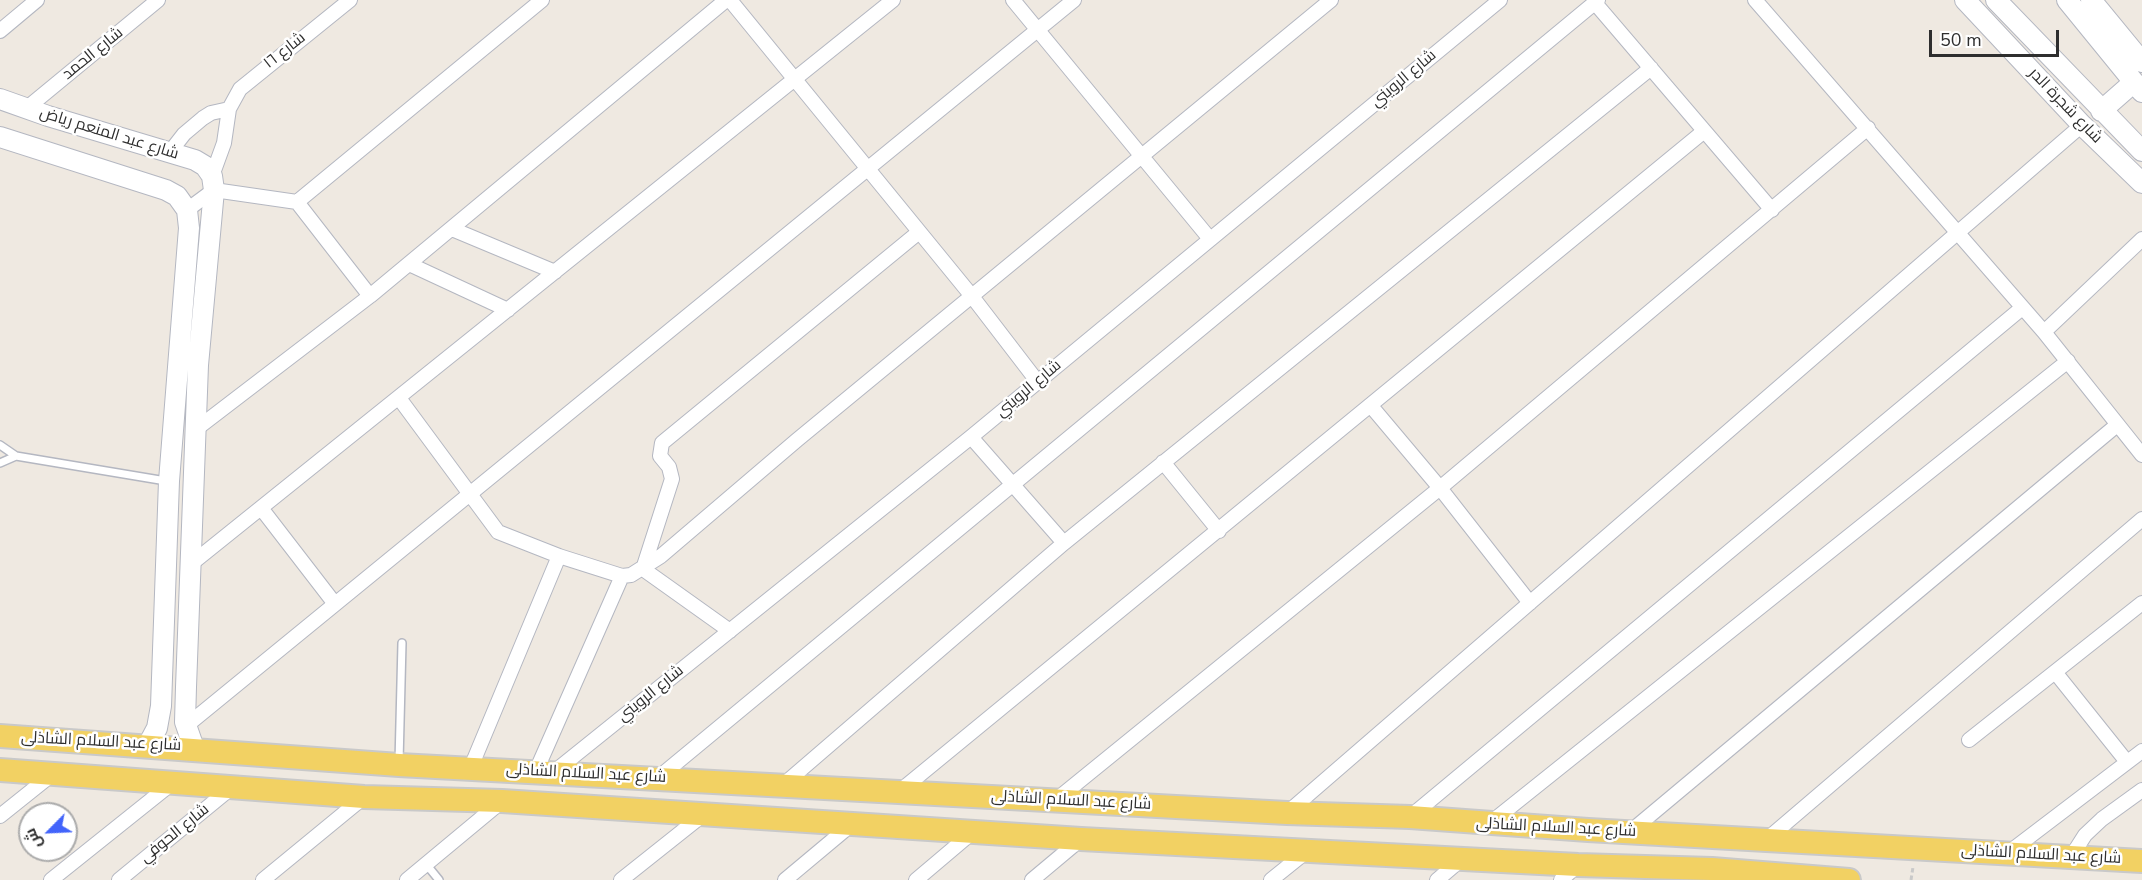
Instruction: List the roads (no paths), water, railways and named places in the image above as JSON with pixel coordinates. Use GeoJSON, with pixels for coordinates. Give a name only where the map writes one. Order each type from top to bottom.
{"type":"FeatureCollection","features":[{"type":"Feature","properties":{"kind":"main road","name":"شارع شجرة الدر"},"geometry":{"type":"LineString","coordinates":[[1965,0],[2082,125],[2142,183]]}},
{"type":"Feature","properties":{"kind":"main road","name":"شارع شجرة الدر"},"geometry":{"type":"LineString","coordinates":[[1996,0],[2142,151]]}},
{"type":"Feature","properties":{"kind":"main road"},"geometry":{"type":"LineString","coordinates":[[2067,0],[2138,87],[2101,111]]}},
{"type":"Feature","properties":{"kind":"main road"},"geometry":{"type":"LineString","coordinates":[[2096,2],[2142,62]]}},
{"type":"Feature","properties":{"kind":"main road"},"geometry":{"type":"LineString","coordinates":[[2017,56],[2034,40]]}},
{"type":"Feature","properties":{"kind":"main road"},"geometry":{"type":"LineString","coordinates":[[2041,82],[2058,66]]}},
{"type":"Feature","properties":{"kind":"main road","name":"شارع عبد المنعم رياض"},"geometry":{"type":"LineString","coordinates":[[0,99],[200,162],[213,183]]}},
{"type":"Feature","properties":{"kind":"main road"},"geometry":{"type":"LineString","coordinates":[[0,137],[165,190],[177,196],[187,210],[189,228],[169,481],[160,719],[148,745]]}},
{"type":"Feature","properties":{"kind":"main road"},"geometry":{"type":"LineString","coordinates":[[194,748],[186,726],[186,687],[195,430],[213,183]]}},
{"type":"Feature","properties":{"kind":"main road"},"geometry":{"type":"LineString","coordinates":[[162,687],[186,687]]}},
{"type":"Feature","properties":{"kind":"main road","name":"شارع عبد السلام الشاذلى"},"geometry":{"type":"LineString","coordinates":[[0,736],[194,748],[392,764],[1287,813],[1410,817],[1490,824],[2142,861]]}},
{"type":"Feature","properties":{"kind":"main road"},"geometry":{"type":"LineString","coordinates":[[316,793],[318,757]]}},
{"type":"Feature","properties":{"kind":"main road"},"geometry":{"type":"LineString","coordinates":[[363,797],[392,764]]}},
{"type":"Feature","properties":{"kind":"main road","name":"شارع عبد السلام الشاذلى"},"geometry":{"type":"LineString","coordinates":[[0,770],[50,776],[363,797],[502,801],[1081,839],[1463,858],[1570,873],[1849,880]]}},
{"type":"Feature","properties":{"kind":"main road"},"geometry":{"type":"LineString","coordinates":[[1347,852],[1351,816]]}},
{"type":"Feature","properties":{"kind":"street"},"geometry":{"type":"LineString","coordinates":[[0,31],[37,0]]}},
{"type":"Feature","properties":{"kind":"street","name":"شارع الحمد"},"geometry":{"type":"LineString","coordinates":[[27,108],[159,0]]}},
{"type":"Feature","properties":{"kind":"street","name":"شارع ١٦"},"geometry":{"type":"LineString","coordinates":[[213,183],[224,143],[229,110],[248,80],[350,0]]}},
{"type":"Feature","properties":{"kind":"street"},"geometry":{"type":"LineString","coordinates":[[297,202],[542,0]]}},
{"type":"Feature","properties":{"kind":"street"},"geometry":{"type":"LineString","coordinates":[[195,430],[370,296],[728,0],[796,78],[1037,381]]}},
{"type":"Feature","properties":{"kind":"street"},"geometry":{"type":"LineString","coordinates":[[191,564],[893,0]]}},
{"type":"Feature","properties":{"kind":"street"},"geometry":{"type":"LineString","coordinates":[[1013,0],[1210,239]]}},
{"type":"Feature","properties":{"kind":"street"},"geometry":{"type":"LineString","coordinates":[[186,726],[1074,0]]}},
{"type":"Feature","properties":{"kind":"street"},"geometry":{"type":"LineString","coordinates":[[399,398],[498,532],[559,556],[622,576],[631,575],[644,569],[1331,0]]}},
{"type":"Feature","properties":{"kind":"street","name":"شارع الرويني"},"geometry":{"type":"LineString","coordinates":[[545,772],[730,631],[971,437],[1500,0]]}},
{"type":"Feature","properties":{"kind":"street"},"geometry":{"type":"LineString","coordinates":[[1755,0],[2044,332],[2142,454]]}},
{"type":"Feature","properties":{"kind":"street"},"geometry":{"type":"LineString","coordinates":[[658,778],[1597,1],[1703,132],[1772,210]]}},
{"type":"Feature","properties":{"kind":"street"},"geometry":{"type":"LineString","coordinates":[[783,785],[1064,543],[1651,68]]}},
{"type":"Feature","properties":{"kind":"street"},"geometry":{"type":"LineString","coordinates":[[170,152],[184,134],[203,118],[211,113],[229,110]]}},
{"type":"Feature","properties":{"kind":"street"},"geometry":{"type":"LineString","coordinates":[[1287,813],[2082,125]]}},
{"type":"Feature","properties":{"kind":"street"},"geometry":{"type":"LineString","coordinates":[[1056,800],[1440,488],[1868,128]]}},
{"type":"Feature","properties":{"kind":"street"},"geometry":{"type":"LineString","coordinates":[[900,791],[1703,132]]}},
{"type":"Feature","properties":{"kind":"street"},"geometry":{"type":"LineString","coordinates":[[187,210],[213,183],[297,202],[370,296]]}},
{"type":"Feature","properties":{"kind":"street"},"geometry":{"type":"LineString","coordinates":[[452,229],[555,272]]}},
{"type":"Feature","properties":{"kind":"street"},"geometry":{"type":"LineString","coordinates":[[644,569],[672,479],[669,467],[660,456],[662,443],[919,232]]}},
{"type":"Feature","properties":{"kind":"street"},"geometry":{"type":"LineString","coordinates":[[2044,332],[2142,239]]}},
{"type":"Feature","properties":{"kind":"street"},"geometry":{"type":"LineString","coordinates":[[409,264],[508,310]]}},
{"type":"Feature","properties":{"kind":"street"},"geometry":{"type":"LineString","coordinates":[[1410,817],[2022,308]]}},
{"type":"Feature","properties":{"kind":"street"},"geometry":{"type":"LineString","coordinates":[[1490,824],[2068,361]]}},
{"type":"Feature","properties":{"kind":"street"},"geometry":{"type":"LineString","coordinates":[[1371,406],[1440,488],[1530,603]]}},
{"type":"Feature","properties":{"kind":"street"},"geometry":{"type":"LineString","coordinates":[[1630,832],[2117,425]]}},
{"type":"Feature","properties":{"kind":"street"},"geometry":{"type":"LineString","coordinates":[[971,437],[1064,543]]}},
{"type":"Feature","properties":{"kind":"street"},"geometry":{"type":"LineString","coordinates":[[1163,462],[1219,531]]}},
{"type":"Feature","properties":{"kind":"street"},"geometry":{"type":"LineString","coordinates":[[261,508],[335,604]]}},
{"type":"Feature","properties":{"kind":"street"},"geometry":{"type":"LineString","coordinates":[[1766,840],[2142,519]]}},
{"type":"Feature","properties":{"kind":"street"},"geometry":{"type":"LineString","coordinates":[[471,767],[559,556]]}},
{"type":"Feature","properties":{"kind":"street"},"geometry":{"type":"LineString","coordinates":[[644,569],[730,631]]}},
{"type":"Feature","properties":{"kind":"street"},"geometry":{"type":"LineString","coordinates":[[545,772],[622,576]]}},
{"type":"Feature","properties":{"kind":"street"},"geometry":{"type":"LineString","coordinates":[[1969,740],[2142,603]]}},
{"type":"Feature","properties":{"kind":"street"},"geometry":{"type":"LineString","coordinates":[[2055,672],[2127,762]]}},
{"type":"Feature","properties":{"kind":"street"},"geometry":{"type":"LineString","coordinates":[[2008,853],[2142,751]]}},
{"type":"Feature","properties":{"kind":"street"},"geometry":{"type":"LineString","coordinates":[[0,816],[50,776]]}},
{"type":"Feature","properties":{"kind":"street"},"geometry":{"type":"LineString","coordinates":[[51,880],[171,784]]}},
{"type":"Feature","properties":{"kind":"street","name":"شارع الحوفي"},"geometry":{"type":"LineString","coordinates":[[119,880],[231,788]]}},
{"type":"Feature","properties":{"kind":"street"},"geometry":{"type":"LineString","coordinates":[[2071,857],[2085,835],[2102,819],[2142,790]]}},
{"type":"Feature","properties":{"kind":"street"},"geometry":{"type":"LineString","coordinates":[[263,880],[363,797]]}},
{"type":"Feature","properties":{"kind":"street"},"geometry":{"type":"LineString","coordinates":[[407,880],[502,801]]}},
{"type":"Feature","properties":{"kind":"street"},"geometry":{"type":"LineString","coordinates":[[621,880],[704,814]]}},
{"type":"Feature","properties":{"kind":"street"},"geometry":{"type":"LineString","coordinates":[[784,880],[852,824]]}},
{"type":"Feature","properties":{"kind":"street"},"geometry":{"type":"LineString","coordinates":[[916,880],[974,831]]}},
{"type":"Feature","properties":{"kind":"street"},"geometry":{"type":"LineString","coordinates":[[1032,880],[1081,839]]}},
{"type":"Feature","properties":{"kind":"street"},"geometry":{"type":"LineString","coordinates":[[1271,880],[1308,850]]}},
{"type":"Feature","properties":{"kind":"street"},"geometry":{"type":"LineString","coordinates":[[1437,880],[1463,858]]}},
{"type":"Feature","properties":{"kind":"lane"},"geometry":{"type":"LineString","coordinates":[[0,445],[16,456],[169,481]]}},
{"type":"Feature","properties":{"kind":"lane"},"geometry":{"type":"LineString","coordinates":[[0,464],[16,456]]}},
{"type":"Feature","properties":{"kind":"lane"},"geometry":{"type":"LineString","coordinates":[[392,764],[402,643]]}},
{"type":"Feature","properties":{"kind":"lane"},"geometry":{"type":"LineString","coordinates":[[426,864],[439,880]]}}]}
